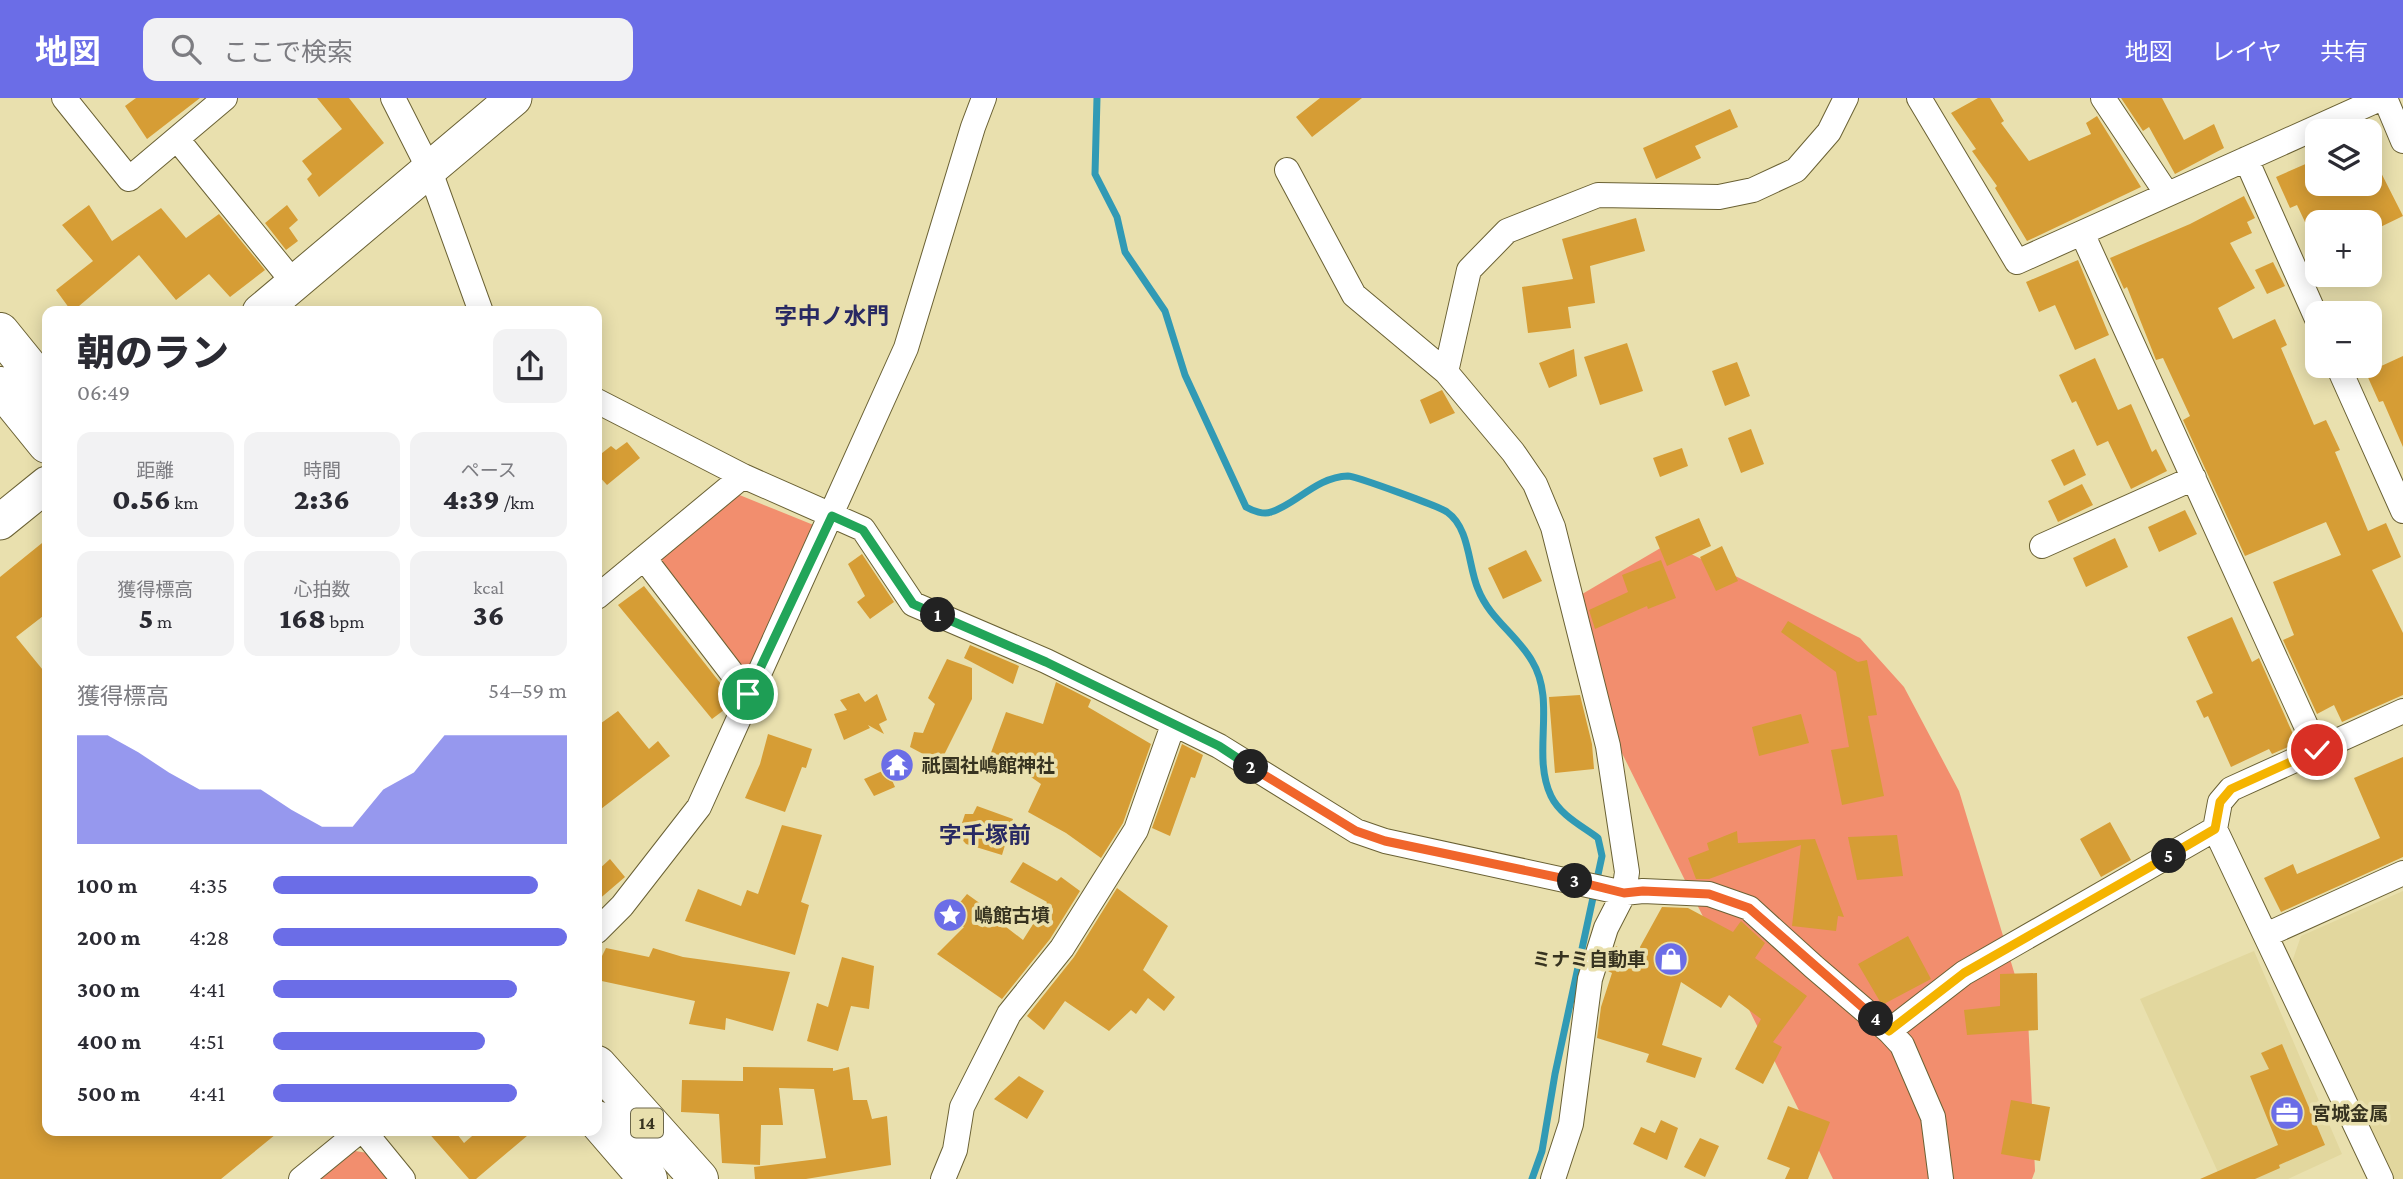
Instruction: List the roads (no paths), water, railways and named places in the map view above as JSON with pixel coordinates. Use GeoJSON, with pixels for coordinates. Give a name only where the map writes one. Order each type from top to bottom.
{"type":"FeatureCollection","features":[{"type":"Feature","properties":{"kind":"main road"},"geometry":{"type":"LineString","coordinates":[[0,332],[42,384]]}},
{"type":"Feature","properties":{"kind":"main road"},"geometry":{"type":"LineString","coordinates":[[0,386],[42,438]]}},
{"type":"Feature","properties":{"kind":"main road","name":"14"},"geometry":{"type":"LineString","coordinates":[[602,1071],[699,1179]]}},
{"type":"Feature","properties":{"kind":"main road","name":"14"},"geometry":{"type":"LineString","coordinates":[[602,1126],[648,1179]]}},
{"type":"Feature","properties":{"kind":"street"},"geometry":{"type":"LineString","coordinates":[[64,98],[129,179],[225,98]]}},
{"type":"Feature","properties":{"kind":"street"},"geometry":{"type":"LineString","coordinates":[[393,98],[430,171],[479,306]]}},
{"type":"Feature","properties":{"kind":"street"},"geometry":{"type":"LineString","coordinates":[[267,306],[514,98]]}},
{"type":"Feature","properties":{"kind":"street"},"geometry":{"type":"LineString","coordinates":[[602,926],[622,906],[699,807],[906,348],[972,127],[984,98]]}},
{"type":"Feature","properties":{"kind":"street"},"geometry":{"type":"LineString","coordinates":[[1446,372],[1469,270],[1507,232],[1598,195],[1719,197],[1753,190],[1796,170],[1829,132],[1846,98]]}},
{"type":"Feature","properties":{"kind":"street"},"geometry":{"type":"LineString","coordinates":[[2103,98],[2167,194]]}},
{"type":"Feature","properties":{"kind":"street"},"geometry":{"type":"LineString","coordinates":[[1923,99],[2017,262],[2383,98],[2403,141]]}},
{"type":"Feature","properties":{"kind":"street"},"geometry":{"type":"LineString","coordinates":[[177,138],[294,283]]}},
{"type":"Feature","properties":{"kind":"street"},"geometry":{"type":"LineString","coordinates":[[2246,159],[2309,301]]}},
{"type":"Feature","properties":{"kind":"street"},"geometry":{"type":"LineString","coordinates":[[1287,170],[1354,295],[1446,372],[1513,452],[1535,484],[1553,527],[1608,746],[1627,872],[1615,892],[1590,979],[1571,1124],[1553,1179]]}},
{"type":"Feature","properties":{"kind":"street"},"geometry":{"type":"LineString","coordinates":[[2082,233],[2317,750]]}},
{"type":"Feature","properties":{"kind":"street"},"geometry":{"type":"LineString","coordinates":[[2345,378],[2393,463],[2403,512]]}},
{"type":"Feature","properties":{"kind":"street"},"geometry":{"type":"LineString","coordinates":[[602,404],[743,476],[863,530],[913,604],[1046,662],[1219,746],[1356,831],[1385,841],[1574,880],[1615,892],[1709,894],[1749,908],[1902,1045],[1933,1117],[1941,1179]]}},
{"type":"Feature","properties":{"kind":"street"},"geometry":{"type":"LineString","coordinates":[[602,593],[743,476]]}},
{"type":"Feature","properties":{"kind":"street"},"geometry":{"type":"LineString","coordinates":[[2042,545],[2194,478]]}},
{"type":"Feature","properties":{"kind":"street"},"geometry":{"type":"LineString","coordinates":[[0,523],[42,488]]}},
{"type":"Feature","properties":{"kind":"street"},"geometry":{"type":"LineString","coordinates":[[644,558],[748,694]]}},
{"type":"Feature","properties":{"kind":"street"},"geometry":{"type":"LineString","coordinates":[[2381,1179],[2215,829],[2220,802],[2231,789],[2403,711]]}},
{"type":"Feature","properties":{"kind":"street"},"geometry":{"type":"LineString","coordinates":[[943,1179],[955,1150],[962,1107],[1009,1014],[1062,948],[1136,830],[1174,725]]}},
{"type":"Feature","properties":{"kind":"street"},"geometry":{"type":"LineString","coordinates":[[1889,1031],[1964,973],[2215,829]]}},
{"type":"Feature","properties":{"kind":"street"},"geometry":{"type":"LineString","coordinates":[[2266,935],[2403,873]]}},
{"type":"Feature","properties":{"kind":"street"},"geometry":{"type":"LineString","coordinates":[[301,1179],[355,1136]]}},
{"type":"Feature","properties":{"kind":"street"},"geometry":{"type":"LineString","coordinates":[[367,1136],[403,1179]]}},
{"type":"Feature","properties":{"kind":"waterway"},"geometry":{"type":"LineString","coordinates":[[1097,98],[1095,174],[1117,217],[1125,252],[1165,311],[1185,375],[1246,507],[1259,512],[1271,512],[1326,481],[1348,476],[1447,512],[1455,519],[1464,537],[1483,599],[1526,652],[1539,677],[1543,693],[1545,780],[1555,803],[1598,838],[1602,856],[1555,1074],[1542,1151],[1532,1179]]}},
{"type":"Feature","properties":{"kind":"place","name":"祇園社嶋館神社"},"geometry":{"type":"Point","coordinates":[897,765]}},
{"type":"Feature","properties":{"kind":"place","name":"嶋館古墳"},"geometry":{"type":"Point","coordinates":[950,915]}},
{"type":"Feature","properties":{"kind":"place","name":"ミナミ自動車"},"geometry":{"type":"Point","coordinates":[1671,959]}},
{"type":"Feature","properties":{"kind":"place","name":"宮城金属"},"geometry":{"type":"Point","coordinates":[2287,1113]}},
{"type":"Feature","properties":{"kind":"district","name":"字中ノ水門"},"geometry":{"type":"Point","coordinates":[832,316]}},
{"type":"Feature","properties":{"kind":"district","name":"字千塚前"},"geometry":{"type":"Point","coordinates":[985,835]}}]}
